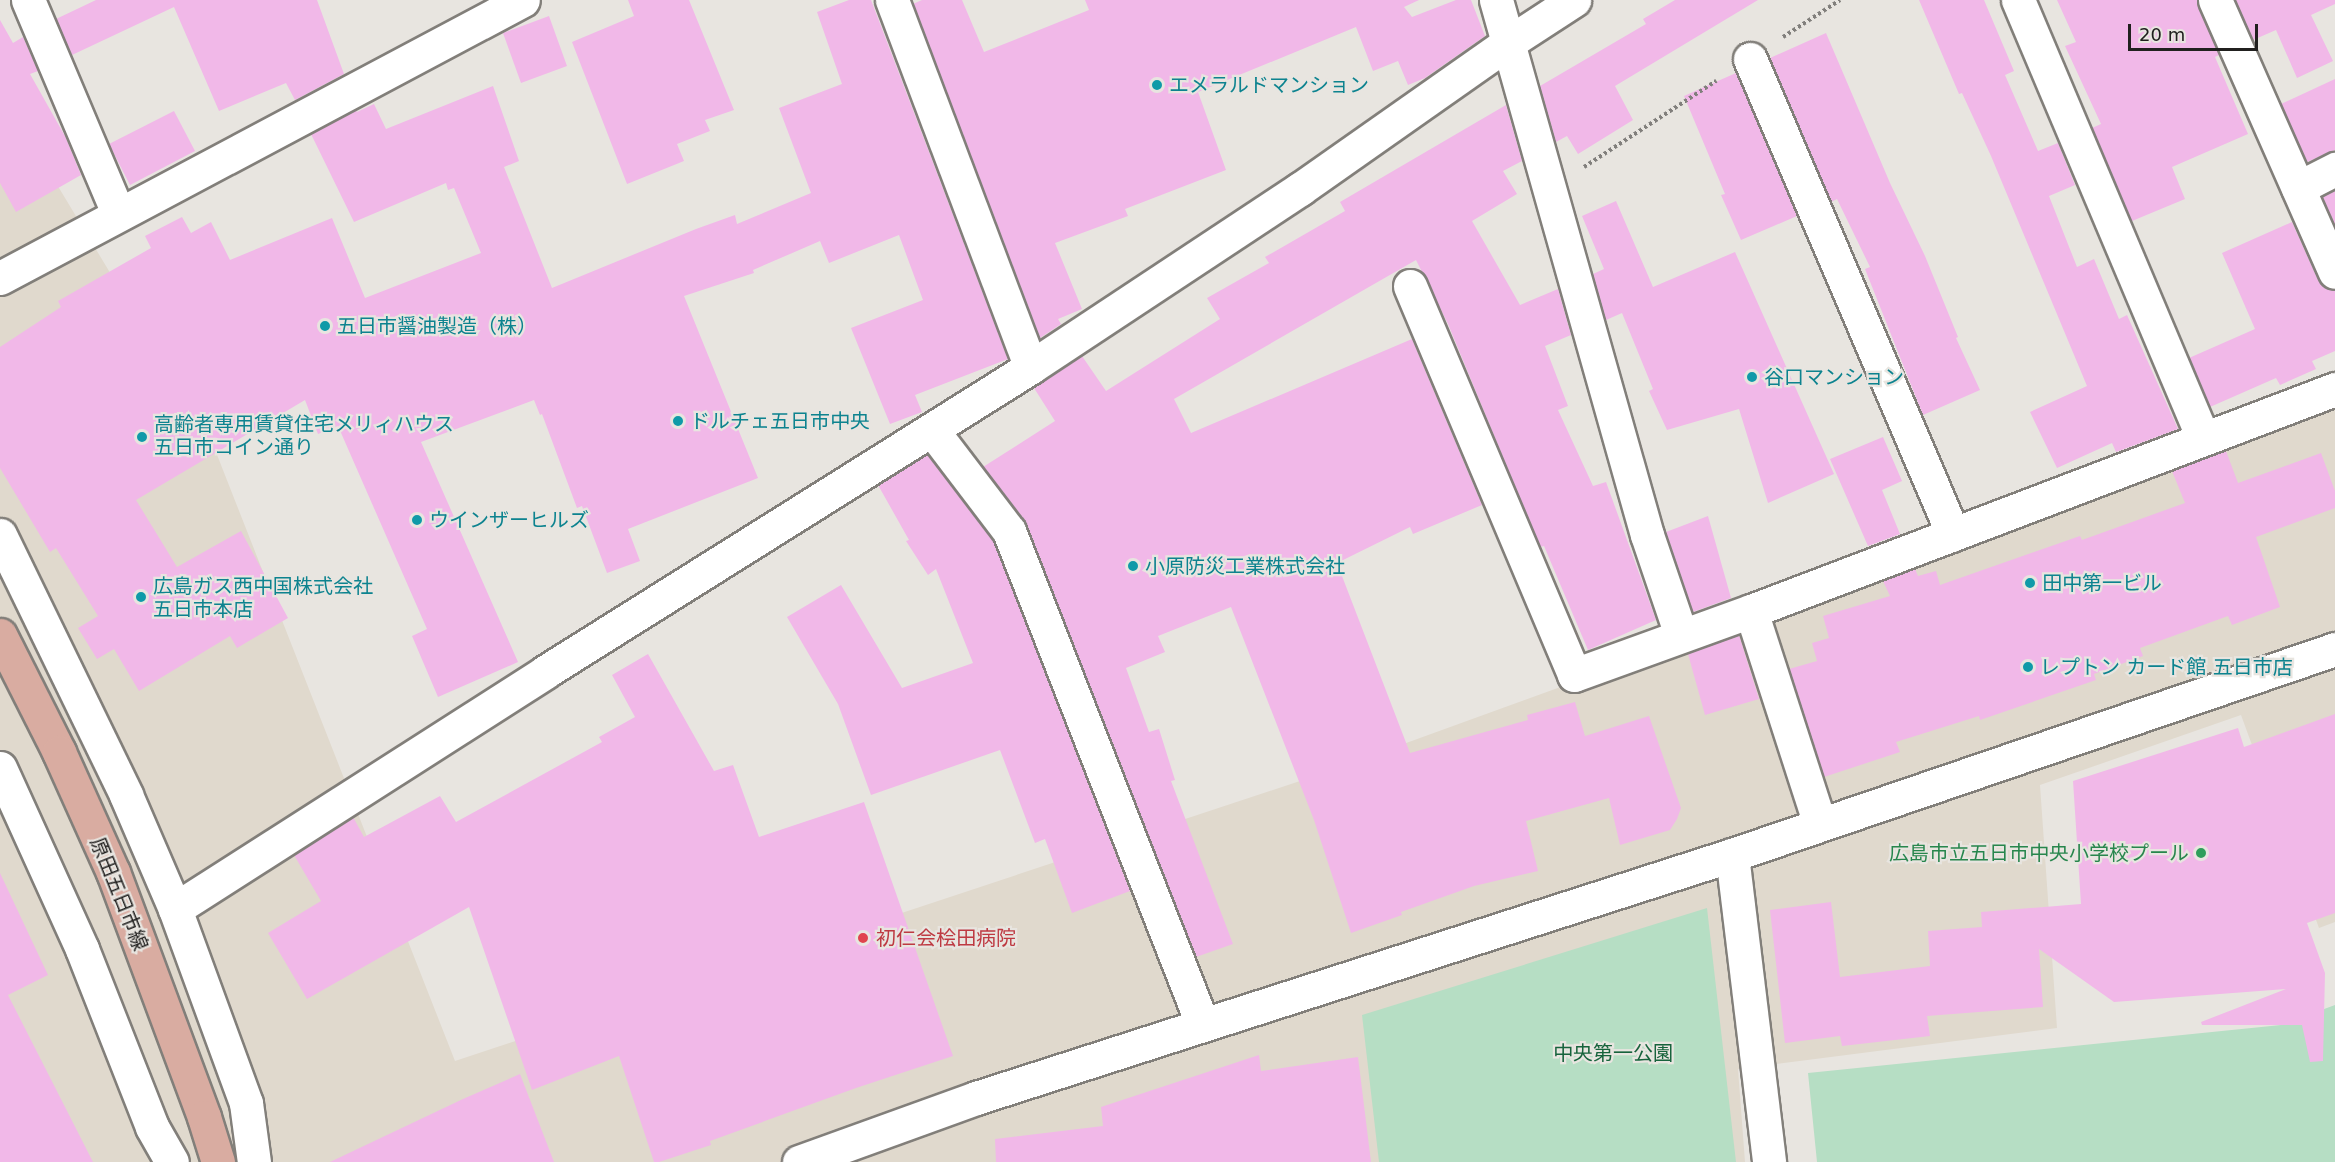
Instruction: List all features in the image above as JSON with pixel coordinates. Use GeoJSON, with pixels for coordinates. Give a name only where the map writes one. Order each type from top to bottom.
{"type":"FeatureCollection","features":[{"type":"Feature","properties":{"kind":"main road","name":"原田五日市線"},"geometry":{"type":"LineString","coordinates":[[0,635],[59,752],[113,872],[204,1118],[218,1162]]}},
{"type":"Feature","properties":{"kind":"street"},"geometry":{"type":"LineString","coordinates":[[28,0],[118,213]]}},
{"type":"Feature","properties":{"kind":"street"},"geometry":{"type":"LineString","coordinates":[[0,278],[118,213],[523,0]]}},
{"type":"Feature","properties":{"kind":"street"},"geometry":{"type":"LineString","coordinates":[[892,0],[1030,367]]}},
{"type":"Feature","properties":{"kind":"street"},"geometry":{"type":"LineString","coordinates":[[1496,0],[1647,535],[1681,635]]}},
{"type":"Feature","properties":{"kind":"street"},"geometry":{"type":"LineString","coordinates":[[175,909],[545,672],[1030,367],[1300,189],[1508,43],[1574,0]]}},
{"type":"Feature","properties":{"kind":"street"},"geometry":{"type":"LineString","coordinates":[[2018,0],[2203,439]]}},
{"type":"Feature","properties":{"kind":"street"},"geometry":{"type":"LineString","coordinates":[[2215,0],[2335,272]]}},
{"type":"Feature","properties":{"kind":"street"},"geometry":{"type":"LineString","coordinates":[[1750,59],[1953,534]]}},
{"type":"Feature","properties":{"kind":"street"},"geometry":{"type":"LineString","coordinates":[[2298,188],[2335,169]]}},
{"type":"Feature","properties":{"kind":"street"},"geometry":{"type":"LineString","coordinates":[[1410,286],[1574,675],[1751,611],[2335,388]]}},
{"type":"Feature","properties":{"kind":"street"},"geometry":{"type":"LineString","coordinates":[[932,430],[1009,531],[1202,1023]]}},
{"type":"Feature","properties":{"kind":"street"},"geometry":{"type":"LineString","coordinates":[[0,535],[126,795],[175,909],[246,1103],[254,1162]]}},
{"type":"Feature","properties":{"kind":"street"},"geometry":{"type":"LineString","coordinates":[[1751,611],[1820,824]]}},
{"type":"Feature","properties":{"kind":"street"},"geometry":{"type":"LineString","coordinates":[[799,1162],[976,1098],[1202,1023],[1732,855],[2335,650]]}},
{"type":"Feature","properties":{"kind":"street"},"geometry":{"type":"LineString","coordinates":[[0,768],[82,949],[152,1127],[172,1162]]}},
{"type":"Feature","properties":{"kind":"street"},"geometry":{"type":"LineString","coordinates":[[1732,855],[1769,1162]]}},
{"type":"Feature","properties":{"kind":"path"},"geometry":{"type":"LineString","coordinates":[[1549,190],[1840,0]]}},
{"type":"Feature","properties":{"kind":"shaded area"},"geometry":{"type":"Polygon","coordinates":[[[0,90],[212,442],[455,1061],[1318,775],[2335,406],[2335,922],[2319,928],[2241,715],[2040,785],[2057,1028],[1738,1069],[1745,1162],[0,1162],[0,90]]]}},
{"type":"Feature","properties":{"kind":"green space","name":"中央第一公園"},"geometry":{"type":"Polygon","coordinates":[[[1707,908],[1736,1162],[1379,1162],[1362,1015],[1707,908]]]}},
{"type":"Feature","properties":{"kind":"green space"},"geometry":{"type":"Polygon","coordinates":[[[2335,1005],[2335,1162],[1817,1162],[1808,1073],[2281,1025],[2335,1005]]]}},
{"type":"Feature","properties":{"kind":"building"},"geometry":{"type":"Polygon","coordinates":[[[96,0],[317,0],[344,74],[295,100],[286,83],[219,111],[174,7],[72,55],[56,19],[96,0]]]}},
{"type":"Feature","properties":{"kind":"building"},"geometry":{"type":"Polygon","coordinates":[[[628,0],[689,0],[734,110],[705,120],[710,131],[677,144],[684,161],[627,184],[572,42],[634,16],[628,0]]]}},
{"type":"Feature","properties":{"kind":"building"},"geometry":{"type":"Polygon","coordinates":[[[849,0],[871,0],[1008,359],[915,395],[922,412],[890,424],[851,328],[923,300],[899,235],[829,263],[820,241],[753,270],[754,273],[684,296],[758,478],[628,529],[640,561],[607,573],[582,506],[577,508],[542,414],[540,415],[534,400],[421,442],[518,662],[438,697],[412,636],[427,629],[338,426],[318,434],[305,400],[136,500],[177,567],[241,531],[288,618],[237,648],[230,636],[139,691],[114,649],[97,659],[78,628],[98,616],[56,548],[50,552],[0,468],[0,347],[61,307],[58,301],[151,248],[145,236],[182,217],[191,233],[211,222],[230,260],[332,218],[365,298],[481,253],[454,188],[448,190],[446,183],[354,222],[311,134],[356,110],[357,112],[374,104],[386,129],[493,86],[519,161],[504,167],[552,288],[735,215],[737,224],[811,193],[779,108],[842,84],[817,12],[849,0]]]}},
{"type":"Feature","properties":{"kind":"building"},"geometry":{"type":"Polygon","coordinates":[[[922,0],[962,0],[984,52],[1089,10],[1085,0],[1419,0],[1404,7],[1412,17],[1456,0],[1471,0],[1485,36],[1425,78],[1408,85],[1398,61],[1373,71],[1356,27],[1198,92],[1226,170],[1125,209],[1128,216],[1055,243],[1082,309],[1058,319],[1061,324],[1040,338],[913,4],[922,0]]]}},
{"type":"Feature","properties":{"kind":"building"},"geometry":{"type":"Polygon","coordinates":[[[1675,0],[1758,0],[1615,86],[1633,120],[1578,154],[1567,136],[1556,142],[1540,86],[1646,24],[1643,19],[1675,0]]]}},
{"type":"Feature","properties":{"kind":"building"},"geometry":{"type":"Polygon","coordinates":[[[1919,0],[1984,0],[2014,71],[2005,75],[2038,151],[2058,143],[2075,185],[2049,196],[2077,267],[2094,259],[2119,319],[2127,315],[2178,429],[2116,452],[2112,443],[2057,468],[2030,412],[2087,386],[1991,156],[1962,93],[1959,94],[1919,0]]]}},
{"type":"Feature","properties":{"kind":"building"},"geometry":{"type":"Polygon","coordinates":[[[2057,0],[2197,0],[2219,55],[2215,57],[2248,134],[2172,167],[2185,199],[2132,221],[2092,128],[2101,124],[2065,46],[2076,42],[2057,0]]]}},
{"type":"Feature","properties":{"kind":"building"},"geometry":{"type":"Polygon","coordinates":[[[2235,0],[2335,0],[2335,4],[2311,15],[2333,61],[2297,78],[2276,30],[2253,40],[2235,0]]]}},
{"type":"Feature","properties":{"kind":"building"},"geometry":{"type":"Polygon","coordinates":[[[549,16],[567,66],[521,83],[503,33],[549,16]]]}},
{"type":"Feature","properties":{"kind":"building"},"geometry":{"type":"Polygon","coordinates":[[[0,20],[13,43],[23,37],[38,71],[30,74],[66,138],[81,175],[16,212],[0,183],[0,20]]]}},
{"type":"Feature","properties":{"kind":"building"},"geometry":{"type":"Polygon","coordinates":[[[1826,33],[1890,183],[1925,256],[1958,337],[1956,338],[1980,390],[1923,415],[1865,269],[1870,267],[1837,199],[1831,202],[1770,58],[1826,33]]]}},
{"type":"Feature","properties":{"kind":"building"},"geometry":{"type":"Polygon","coordinates":[[[1736,73],[1797,216],[1741,240],[1721,195],[1725,194],[1684,96],[1736,73]]]}},
{"type":"Feature","properties":{"kind":"building"},"geometry":{"type":"Polygon","coordinates":[[[2335,79],[2335,150],[2307,162],[2281,104],[2335,79]]]}},
{"type":"Feature","properties":{"kind":"building"},"geometry":{"type":"Polygon","coordinates":[[[1506,105],[1522,161],[1503,171],[1517,194],[1472,221],[1520,305],[1558,289],[1571,335],[1545,346],[1568,406],[1558,410],[1593,486],[1606,482],[1656,620],[1588,650],[1544,546],[1540,547],[1448,324],[1416,260],[1174,399],[1191,433],[1412,339],[1482,505],[1413,534],[1410,527],[1337,563],[1410,753],[1528,720],[1527,715],[1575,702],[1585,736],[1649,716],[1681,808],[1677,819],[1670,830],[1620,845],[1609,798],[1526,821],[1538,871],[1474,886],[1351,933],[1314,820],[1231,607],[1158,636],[1165,652],[1126,668],[1149,732],[1159,729],[1175,780],[1171,781],[1233,944],[1196,957],[1026,524],[983,467],[1055,421],[1034,388],[1082,356],[1106,391],[1220,319],[1207,298],[1269,263],[1265,257],[1345,211],[1340,202],[1506,105]]]}},
{"type":"Feature","properties":{"kind":"building"},"geometry":{"type":"Polygon","coordinates":[[[174,111],[195,151],[130,185],[109,144],[174,111]]]}},
{"type":"Feature","properties":{"kind":"building"},"geometry":{"type":"Polygon","coordinates":[[[2335,190],[2335,226],[2322,197],[2335,190]]]}},
{"type":"Feature","properties":{"kind":"building"},"geometry":{"type":"Polygon","coordinates":[[[1616,201],[1653,287],[1735,252],[1834,474],[1768,503],[1739,409],[1667,430],[1649,391],[1653,389],[1622,313],[1606,320],[1593,274],[1604,269],[1582,216],[1616,201]]]}},
{"type":"Feature","properties":{"kind":"building"},"geometry":{"type":"Polygon","coordinates":[[[2292,222],[2318,280],[2324,287],[2335,290],[2335,351],[2312,361],[2316,369],[2280,385],[2276,378],[2210,407],[2189,358],[2255,329],[2222,253],[2292,222]]]}},
{"type":"Feature","properties":{"kind":"building"},"geometry":{"type":"Polygon","coordinates":[[[1883,437],[1902,481],[1882,490],[1900,534],[1868,546],[1830,459],[1883,437]]]}},
{"type":"Feature","properties":{"kind":"building"},"geometry":{"type":"Polygon","coordinates":[[[2226,451],[2238,483],[2321,453],[2335,491],[2335,508],[2256,537],[2280,607],[2232,625],[2228,616],[2140,648],[2143,656],[2094,674],[2096,680],[1980,720],[1979,716],[1896,742],[1900,752],[1824,777],[1789,669],[1817,661],[1812,643],[1829,638],[1823,616],[1890,596],[1883,581],[1915,569],[1918,576],[1936,571],[1940,585],[2080,536],[2082,540],[2185,503],[2172,471],[2226,451]]]}},
{"type":"Feature","properties":{"kind":"building"},"geometry":{"type":"Polygon","coordinates":[[[927,454],[993,540],[1130,891],[1072,913],[1045,839],[1035,843],[1000,750],[871,795],[838,704],[787,617],[841,585],[902,688],[973,663],[936,569],[928,575],[906,541],[909,540],[878,485],[927,454]]]}},
{"type":"Feature","properties":{"kind":"building"},"geometry":{"type":"Polygon","coordinates":[[[1708,516],[1731,598],[1693,612],[1666,532],[1708,516]]]}},
{"type":"Feature","properties":{"kind":"building"},"geometry":{"type":"Polygon","coordinates":[[[1739,635],[1759,699],[1705,715],[1688,654],[1739,635]]]}},
{"type":"Feature","properties":{"kind":"building"},"geometry":{"type":"Polygon","coordinates":[[[648,654],[714,771],[733,765],[759,837],[864,802],[953,1056],[856,1088],[710,1141],[711,1145],[659,1162],[654,1162],[619,1056],[532,1090],[469,907],[307,999],[268,933],[321,901],[294,855],[353,817],[364,837],[440,796],[456,822],[602,742],[599,737],[635,717],[612,675],[648,654]]]}},
{"type":"Feature","properties":{"kind":"building"},"geometry":{"type":"Polygon","coordinates":[[[2335,714],[2335,913],[2307,923],[2325,973],[2323,1061],[2310,1062],[2302,1025],[2202,1025],[2201,1022],[2286,989],[2114,1002],[2039,949],[2043,1007],[1927,1016],[1930,1036],[1842,1046],[1840,1036],[1785,1043],[1770,910],[1831,902],[1840,977],[1930,966],[1928,931],[1982,927],[1981,912],[2081,904],[2073,781],[2238,728],[2244,747],[2335,714]]]}},
{"type":"Feature","properties":{"kind":"building"},"geometry":{"type":"Polygon","coordinates":[[[0,873],[48,975],[8,995],[93,1162],[0,1162],[0,873]]]}},
{"type":"Feature","properties":{"kind":"building"},"geometry":{"type":"Polygon","coordinates":[[[1259,1055],[1261,1071],[1358,1057],[1371,1162],[996,1162],[995,1139],[1103,1126],[1101,1107],[1259,1055]]]}},
{"type":"Feature","properties":{"kind":"building"},"geometry":{"type":"Polygon","coordinates":[[[520,1074],[554,1162],[330,1162],[463,1099],[520,1074]]]}},
{"type":"Feature","properties":{"kind":"place","name":"エメラルドマンション"},"geometry":{"type":"Point","coordinates":[1157,85]}},
{"type":"Feature","properties":{"kind":"place","name":"五日市醤油製造（株）"},"geometry":{"type":"Point","coordinates":[325,326]}},
{"type":"Feature","properties":{"kind":"place","name":"谷口マンション"},"geometry":{"type":"Point","coordinates":[1752,377]}},
{"type":"Feature","properties":{"kind":"place","name":"ドルチェ五日市中央"},"geometry":{"type":"Point","coordinates":[678,421]}},
{"type":"Feature","properties":{"kind":"place","name":"高齢者専用賃貸住宅メリィハウス 五日市コイン通り"},"geometry":{"type":"Point","coordinates":[142,437]}},
{"type":"Feature","properties":{"kind":"place","name":"ウインザーヒルズ"},"geometry":{"type":"Point","coordinates":[417,520]}},
{"type":"Feature","properties":{"kind":"place","name":"小原防災工業株式会社"},"geometry":{"type":"Point","coordinates":[1133,566]}},
{"type":"Feature","properties":{"kind":"place","name":"田中第一ビル"},"geometry":{"type":"Point","coordinates":[2030,583]}},
{"type":"Feature","properties":{"kind":"place","name":"広島ガス西中国株式会社 五日市本店"},"geometry":{"type":"Point","coordinates":[141,597]}},
{"type":"Feature","properties":{"kind":"place","name":"レプトン カード館 五日市店"},"geometry":{"type":"Point","coordinates":[2028,667]}},
{"type":"Feature","properties":{"kind":"place","name":"広島市立五日市中央小学校プール"},"geometry":{"type":"Point","coordinates":[2201,853]}},
{"type":"Feature","properties":{"kind":"place","name":"初仁会桧田病院"},"geometry":{"type":"Point","coordinates":[863,938]}}]}
